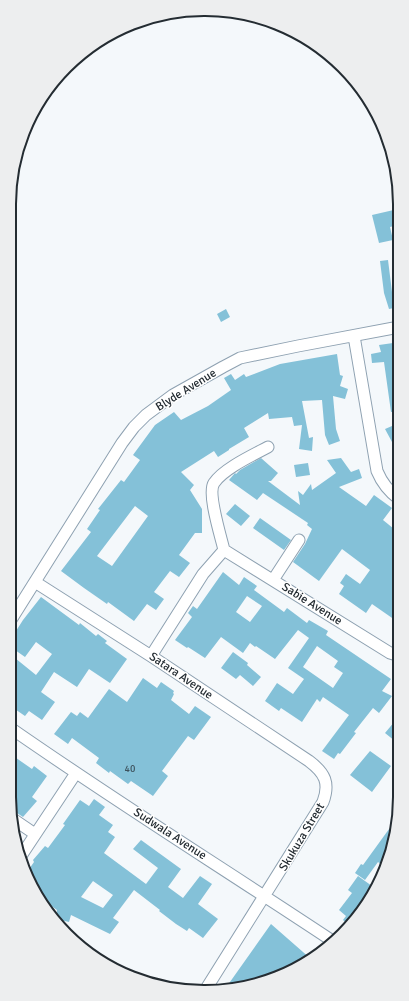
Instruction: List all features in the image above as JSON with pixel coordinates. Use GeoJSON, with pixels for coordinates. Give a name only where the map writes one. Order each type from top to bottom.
{"type":"FeatureCollection","features":[{"type":"Feature","properties":{"kind":"street","name":"Blyde Avenue"},"geometry":{"type":"LineString","coordinates":[[16,612],[122,443],[134,428],[156,407],[179,391],[240,358],[290,347],[393,329]]}},
{"type":"Feature","properties":{"kind":"street"},"geometry":{"type":"LineString","coordinates":[[354,336],[377,471],[382,482],[393,495]]}},
{"type":"Feature","properties":{"kind":"street"},"geometry":{"type":"LineString","coordinates":[[151,656],[204,574],[224,550],[213,503],[213,483],[233,466],[268,447]]}},
{"type":"Feature","properties":{"kind":"street"},"geometry":{"type":"LineString","coordinates":[[273,580],[299,540]]}},
{"type":"Feature","properties":{"kind":"street","name":"Sabie Avenue"},"geometry":{"type":"LineString","coordinates":[[224,550],[393,654]]}},
{"type":"Feature","properties":{"kind":"street","name":"Satara Avenue"},"geometry":{"type":"LineString","coordinates":[[34,582],[151,656],[309,761],[316,766],[323,775]]}},
{"type":"Feature","properties":{"kind":"street","name":"Sudwala Avenue"},"geometry":{"type":"LineString","coordinates":[[16,732],[76,774],[329,938]]}},
{"type":"Feature","properties":{"kind":"street"},"geometry":{"type":"LineString","coordinates":[[24,851],[76,774]]}},
{"type":"Feature","properties":{"kind":"street","name":"Skukuza Street"},"geometry":{"type":"LineString","coordinates":[[209,985],[323,802],[326,793],[326,784],[323,775]]}},
{"type":"Feature","properties":{"kind":"street"},"geometry":{"type":"LineString","coordinates":[[18,822],[36,834]]}},
{"type":"Feature","properties":{"kind":"building"},"geometry":{"type":"Polygon","coordinates":[[[393,210],[393,226],[390,227],[393,240],[379,243],[372,215],[393,210]]]}},
{"type":"Feature","properties":{"kind":"building"},"geometry":{"type":"Polygon","coordinates":[[[388,260],[393,292],[393,308],[389,309],[384,293],[380,261],[388,260]]]}},
{"type":"Feature","properties":{"kind":"building"},"geometry":{"type":"Polygon","coordinates":[[[226,309],[230,317],[221,322],[217,314],[226,309]]]}},
{"type":"Feature","properties":{"kind":"building"},"geometry":{"type":"Polygon","coordinates":[[[393,343],[393,412],[391,412],[384,362],[372,363],[371,354],[381,352],[379,345],[393,343]]]}},
{"type":"Feature","properties":{"kind":"building"},"geometry":{"type":"Polygon","coordinates":[[[337,354],[340,375],[343,376],[340,386],[348,389],[345,399],[333,396],[336,429],[340,441],[329,445],[325,435],[322,400],[302,401],[309,438],[313,437],[312,451],[299,449],[302,425],[294,426],[292,417],[269,419],[268,413],[244,428],[249,437],[218,457],[214,451],[181,472],[194,485],[190,490],[202,509],[202,533],[195,533],[179,555],[190,563],[179,577],[170,571],[154,592],[164,599],[156,610],[147,604],[134,621],[108,602],[107,604],[61,571],[91,532],[87,529],[100,510],[98,509],[121,480],[124,482],[140,460],[133,455],[155,425],[174,412],[181,420],[208,406],[231,390],[224,378],[231,374],[235,380],[244,374],[246,377],[280,364],[337,354]],[[135,506],[97,556],[112,566],[148,516],[135,506]]]}},
{"type":"Feature","properties":{"kind":"building"},"geometry":{"type":"Polygon","coordinates":[[[393,426],[393,441],[392,442],[385,429],[393,426]]]}},
{"type":"Feature","properties":{"kind":"building"},"geometry":{"type":"Polygon","coordinates":[[[261,458],[278,473],[271,481],[268,481],[300,505],[298,491],[303,495],[311,484],[312,490],[336,473],[327,460],[341,458],[351,472],[359,469],[362,478],[339,487],[366,506],[374,495],[392,508],[383,520],[393,528],[393,619],[372,604],[366,613],[339,594],[344,586],[340,583],[346,574],[360,584],[370,570],[342,549],[319,581],[293,562],[305,544],[312,529],[307,525],[308,523],[263,493],[257,500],[229,480],[240,470],[261,458]]]}},
{"type":"Feature","properties":{"kind":"building"},"geometry":{"type":"Polygon","coordinates":[[[308,463],[310,475],[296,477],[294,465],[308,463]]]}},
{"type":"Feature","properties":{"kind":"building"},"geometry":{"type":"Polygon","coordinates":[[[235,504],[250,516],[241,526],[226,514],[235,504]]]}},
{"type":"Feature","properties":{"kind":"building"},"geometry":{"type":"Polygon","coordinates":[[[260,518],[291,540],[284,550],[253,528],[260,518]]]}},
{"type":"Feature","properties":{"kind":"building"},"geometry":{"type":"Polygon","coordinates":[[[223,572],[239,585],[244,577],[257,586],[254,590],[284,612],[287,608],[307,623],[309,620],[328,631],[326,635],[391,679],[382,691],[392,696],[379,713],[373,708],[354,732],[356,733],[340,754],[338,753],[334,759],[322,751],[349,715],[323,697],[320,702],[317,699],[302,722],[281,708],[279,711],[265,701],[277,683],[293,694],[304,679],[288,668],[309,638],[298,630],[275,659],[250,643],[243,653],[221,637],[205,658],[175,640],[192,617],[188,613],[193,606],[197,609],[223,572]],[[247,596],[236,612],[250,622],[262,606],[247,596]],[[317,646],[303,667],[333,688],[343,673],[334,667],[338,661],[317,646]]]}},
{"type":"Feature","properties":{"kind":"building"},"geometry":{"type":"Polygon","coordinates":[[[41,597],[79,625],[80,623],[96,636],[98,634],[107,641],[105,643],[127,659],[110,683],[89,669],[77,687],[54,672],[41,692],[55,702],[42,720],[29,711],[25,716],[16,710],[16,659],[36,675],[52,654],[36,642],[25,657],[16,651],[16,631],[41,597]]]}},
{"type":"Feature","properties":{"kind":"building"},"geometry":{"type":"Polygon","coordinates":[[[233,652],[248,663],[247,665],[261,677],[253,686],[240,675],[236,679],[221,668],[233,652]]]}},
{"type":"Feature","properties":{"kind":"building"},"geometry":{"type":"Polygon","coordinates":[[[143,678],[157,688],[161,682],[174,691],[171,700],[189,714],[195,706],[211,717],[194,740],[188,736],[162,771],[168,776],[153,796],[131,781],[128,784],[110,771],[109,773],[96,763],[99,758],[72,738],[68,744],[54,734],[71,712],[77,716],[80,712],[88,718],[109,689],[127,702],[143,678]]]}},
{"type":"Feature","properties":{"kind":"building"},"geometry":{"type":"Polygon","coordinates":[[[393,723],[393,739],[385,733],[393,723]]]}},
{"type":"Feature","properties":{"kind":"building"},"geometry":{"type":"Polygon","coordinates":[[[370,751],[391,766],[372,792],[350,775],[370,751]]]}},
{"type":"Feature","properties":{"kind":"building"},"geometry":{"type":"Polygon","coordinates":[[[16,758],[32,769],[34,766],[47,776],[32,797],[37,801],[23,817],[17,813],[16,758]]]}},
{"type":"Feature","properties":{"kind":"building"},"geometry":{"type":"Polygon","coordinates":[[[94,799],[105,807],[99,815],[113,825],[108,832],[115,837],[104,853],[146,884],[158,868],[133,849],[141,840],[181,869],[168,887],[183,898],[200,876],[212,884],[198,904],[218,919],[203,938],[189,928],[187,931],[176,924],[134,890],[113,918],[119,922],[110,934],[71,915],[69,922],[63,921],[57,913],[57,910],[52,906],[41,891],[30,868],[34,862],[33,860],[45,846],[48,848],[65,825],[63,824],[80,800],[89,806],[94,799]],[[93,881],[81,897],[103,908],[113,895],[93,881]]]}},
{"type":"Feature","properties":{"kind":"building"},"geometry":{"type":"Polygon","coordinates":[[[390,828],[387,845],[381,864],[378,862],[365,880],[355,873],[361,864],[363,865],[390,828]]]}},
{"type":"Feature","properties":{"kind":"building"},"geometry":{"type":"Polygon","coordinates":[[[358,876],[371,885],[345,922],[343,920],[346,916],[339,910],[352,893],[348,890],[358,876]]]}},
{"type":"Feature","properties":{"kind":"building"},"geometry":{"type":"Polygon","coordinates":[[[271,924],[306,955],[277,971],[253,979],[229,983],[271,924]]]}}]}
